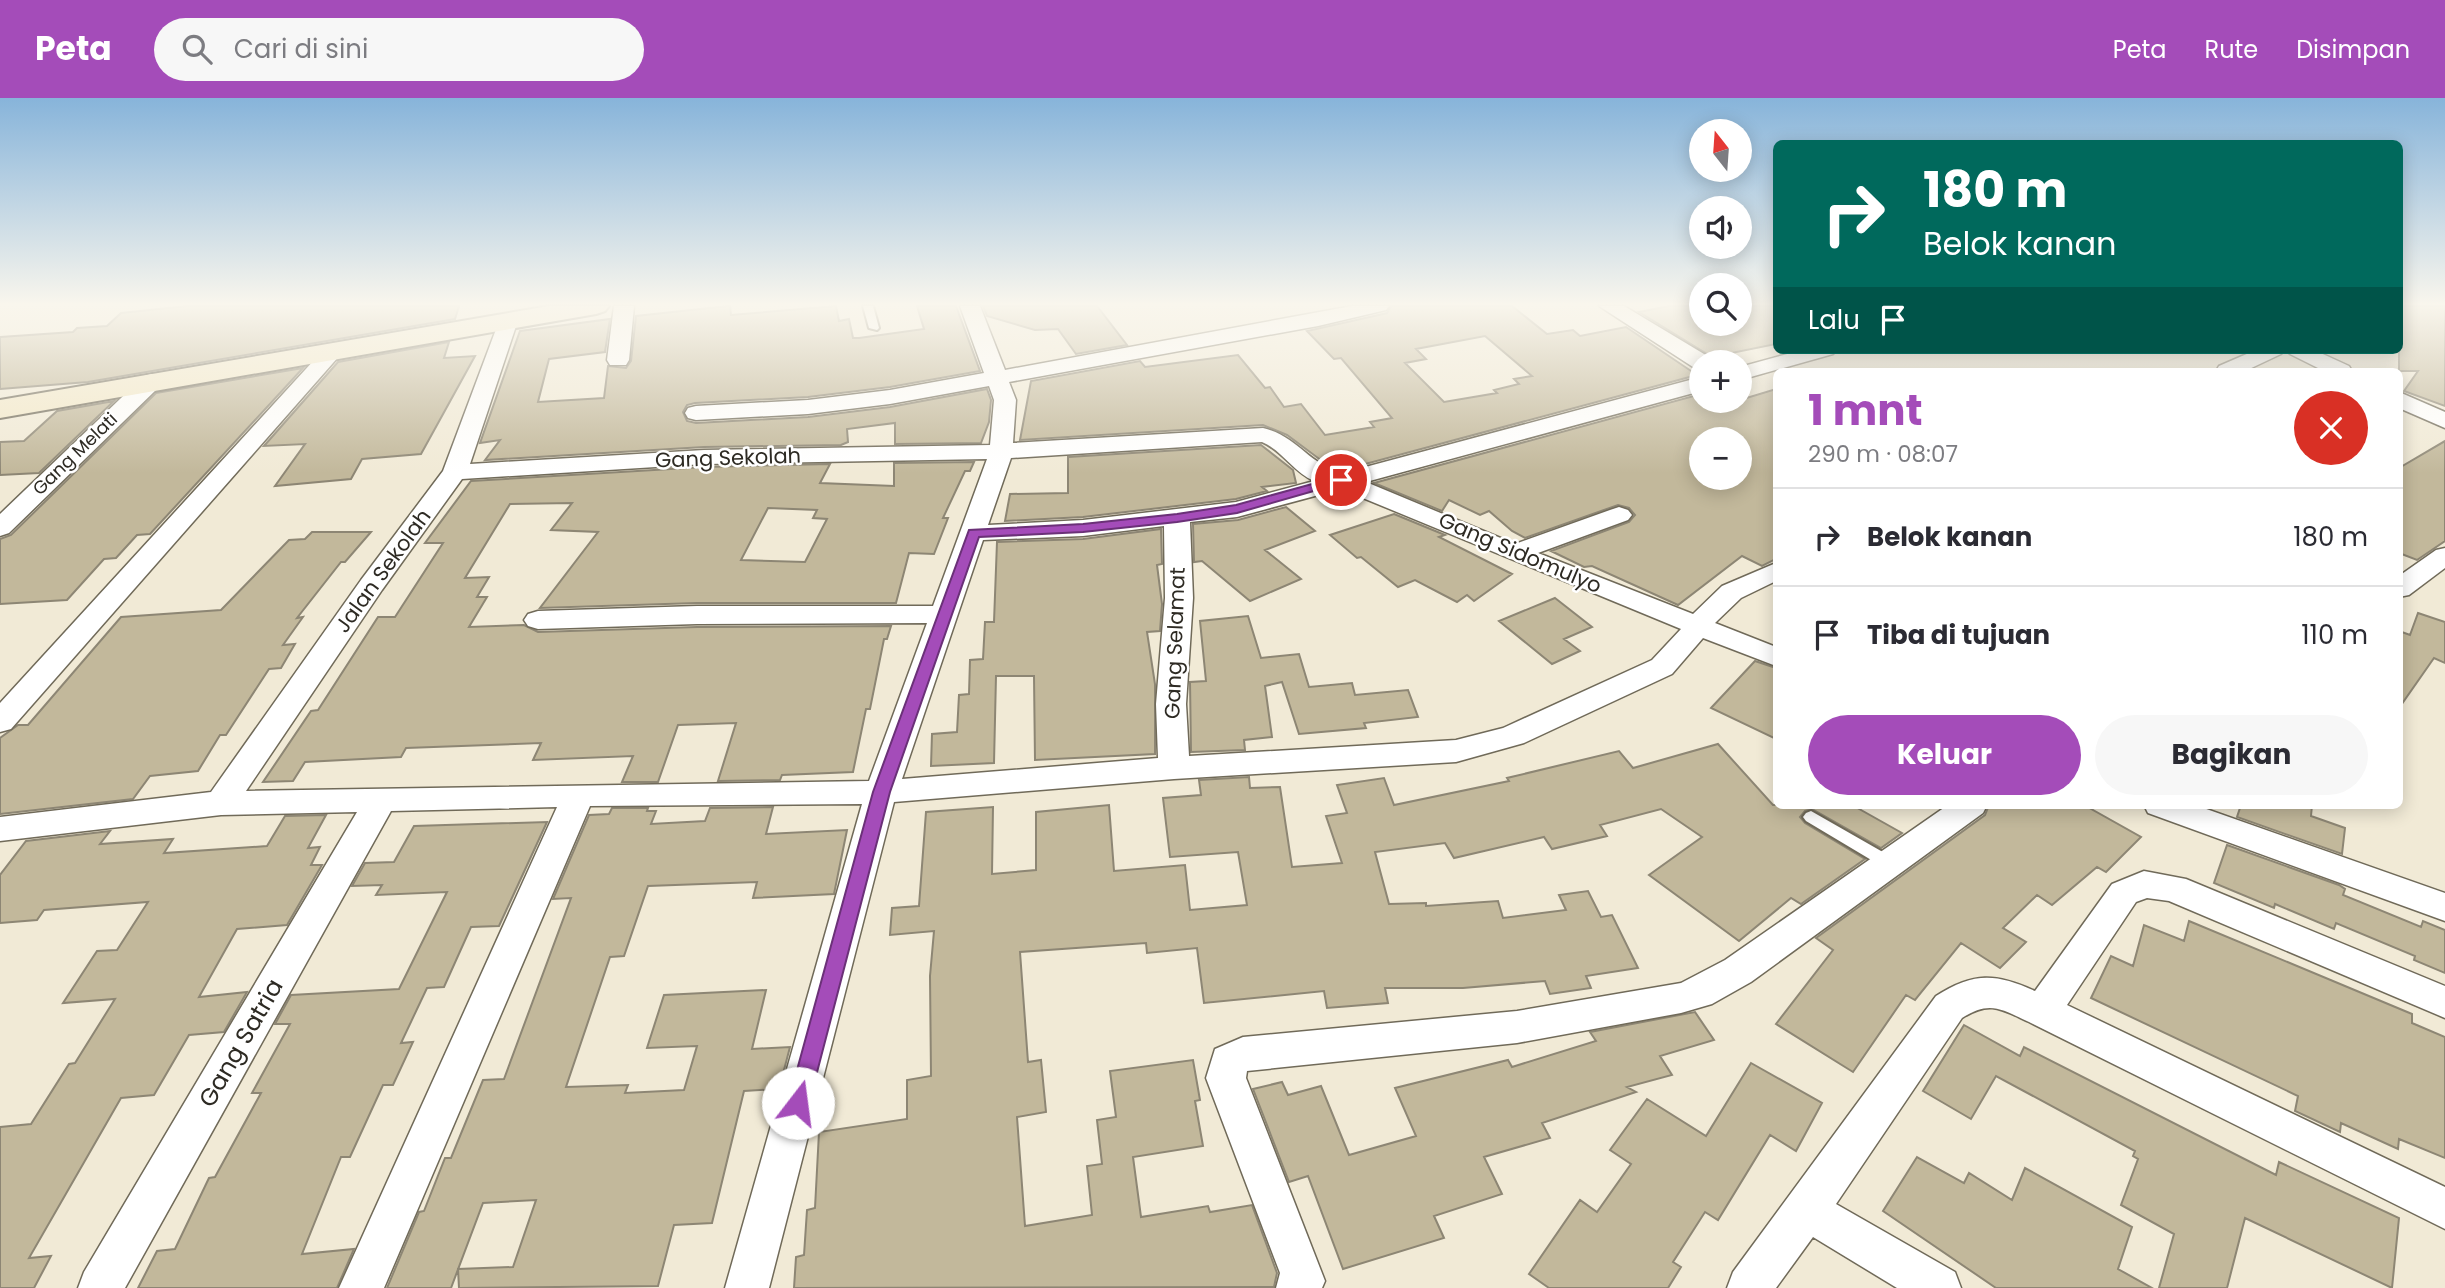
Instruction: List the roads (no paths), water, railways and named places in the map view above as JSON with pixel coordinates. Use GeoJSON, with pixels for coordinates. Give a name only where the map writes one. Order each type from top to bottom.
{"type":"FeatureCollection","features":[{"type":"Feature","properties":{"kind":"street"},"geometry":{"type":"LineString","coordinates":[[0,409],[271,362]]}},
{"type":"Feature","properties":{"kind":"street"},"geometry":{"type":"LineString","coordinates":[[0,722],[324,362]]}},
{"type":"Feature","properties":{"kind":"street","name":"Jalan Sekolah"},"geometry":{"type":"LineString","coordinates":[[221,803],[363,597],[455,471],[493,362]]}},
{"type":"Feature","properties":{"kind":"street"},"geometry":{"type":"LineString","coordinates":[[747,1288],[881,792],[1001,452],[1006,413],[999,379],[992,362]]}},
{"type":"Feature","properties":{"kind":"street"},"geometry":{"type":"LineString","coordinates":[[696,413],[846,403],[1093,362]]}},
{"type":"Feature","properties":{"kind":"street"},"geometry":{"type":"LineString","coordinates":[[1752,371],[1785,362]]}},
{"type":"Feature","properties":{"kind":"street","name":"Gang Melati"},"geometry":{"type":"LineString","coordinates":[[0,528],[152,382]]}},
{"type":"Feature","properties":{"kind":"street"},"geometry":{"type":"LineString","coordinates":[[974,533],[1083,528],[1237,509],[1689,387]]}},
{"type":"Feature","properties":{"kind":"street"},"geometry":{"type":"LineString","coordinates":[[2403,401],[2445,421]]}},
{"type":"Feature","properties":{"kind":"street","name":"Gang Sekolah"},"geometry":{"type":"LineString","coordinates":[[455,471],[704,457],[1001,452],[1263,435],[1281,440],[1298,460],[1318,474],[1341,480]]}},
{"type":"Feature","properties":{"kind":"street","name":"Gang Sidomulyo"},"geometry":{"type":"LineString","coordinates":[[1341,480],[1514,553],[1773,656]]}},
{"type":"Feature","properties":{"kind":"street"},"geometry":{"type":"LineString","coordinates":[[1514,553],[1619,515]]}},
{"type":"Feature","properties":{"kind":"street","name":"Gang Selamat"},"geometry":{"type":"LineString","coordinates":[[1174,768],[1171,704],[1179,598],[1177,518]]}},
{"type":"Feature","properties":{"kind":"street"},"geometry":{"type":"LineString","coordinates":[[2403,586],[2445,556]]}},
{"type":"Feature","properties":{"kind":"street"},"geometry":{"type":"LineString","coordinates":[[0,830],[221,803],[881,792],[1174,768],[1456,751],[1541,724],[1662,667],[1680,652],[1710,611],[1735,590],[1773,572]]}},
{"type":"Feature","properties":{"kind":"street"},"geometry":{"type":"LineString","coordinates":[[538,620],[697,615],[944,614]]}},
{"type":"Feature","properties":{"kind":"street"},"geometry":{"type":"LineString","coordinates":[[361,1288],[579,795]]}},
{"type":"Feature","properties":{"kind":"street","name":"Gang Satria"},"geometry":{"type":"LineString","coordinates":[[100,1288],[382,799]]}},
{"type":"Feature","properties":{"kind":"street"},"geometry":{"type":"LineString","coordinates":[[1298,1288],[1303,1281],[1302,1273],[1226,1078],[1229,1061],[1243,1054],[1517,1027],[1699,993],[1738,971],[1965,809]]}},
{"type":"Feature","properties":{"kind":"street"},"geometry":{"type":"LineString","coordinates":[[2171,809],[2445,908]]}},
{"type":"Feature","properties":{"kind":"street"},"geometry":{"type":"LineString","coordinates":[[2042,1011],[2124,893],[2144,884],[2174,888],[2445,1002]]}},
{"type":"Feature","properties":{"kind":"street"},"geometry":{"type":"LineString","coordinates":[[1749,1288],[1950,1007],[1974,992],[1987,990],[1997,991],[2042,1011],[2445,1209]]}},
{"type":"Feature","properties":{"kind":"street"},"geometry":{"type":"LineString","coordinates":[[1807,1210],[1939,1288]]}},
{"type":"Feature","properties":{"kind":"lane"},"geometry":{"type":"LineString","coordinates":[[1811,817],[1889,863]]}}]}
